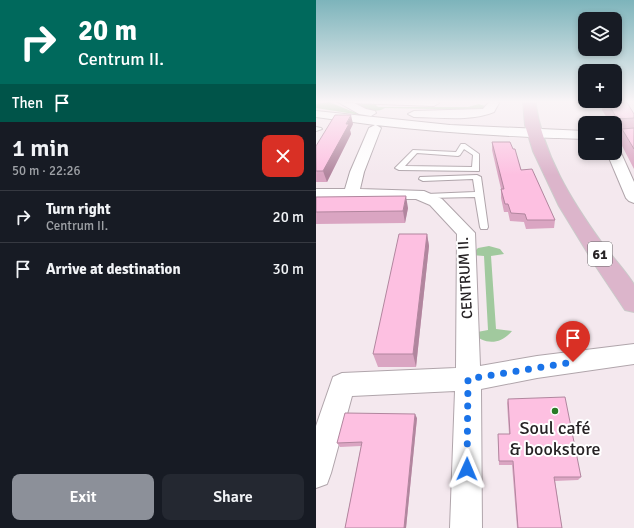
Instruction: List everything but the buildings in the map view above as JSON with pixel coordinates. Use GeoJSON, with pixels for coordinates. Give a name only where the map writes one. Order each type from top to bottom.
{"type":"FeatureCollection","features":[{"type":"Feature","properties":{"kind":"main road","name":"61"},"geometry":{"type":"LineString","coordinates":[[533,126],[547,167],[581,228],[634,303]]}},
{"type":"Feature","properties":{"kind":"street"},"geometry":{"type":"LineString","coordinates":[[414,126],[535,134],[578,135]]}},
{"type":"Feature","properties":{"kind":"street"},"geometry":{"type":"LineString","coordinates":[[493,130],[513,126]]}},
{"type":"Feature","properties":{"kind":"street"},"geometry":{"type":"LineString","coordinates":[[351,194],[375,128]]}},
{"type":"Feature","properties":{"kind":"street"},"geometry":{"type":"LineString","coordinates":[[493,130],[524,141],[547,167]]}},
{"type":"Feature","properties":{"kind":"street"},"geometry":{"type":"LineString","coordinates":[[622,135],[634,135]]}},
{"type":"Feature","properties":{"kind":"street"},"geometry":{"type":"LineString","coordinates":[[617,160],[634,198]]}},
{"type":"Feature","properties":{"kind":"street"},"geometry":{"type":"LineString","coordinates":[[316,194],[412,193],[425,188]]}},
{"type":"Feature","properties":{"kind":"street","name":"CENTRUM II."},"geometry":{"type":"LineString","coordinates":[[425,188],[436,202],[466,233],[468,379],[466,528]]}},
{"type":"Feature","properties":{"kind":"street"},"geometry":{"type":"LineString","coordinates":[[316,473],[342,385],[468,379],[634,354]]}},
{"type":"Feature","properties":{"kind":"lane"},"geometry":{"type":"LineString","coordinates":[[462,145],[476,154],[476,169],[399,168],[414,150],[458,154],[462,145]]}},
{"type":"Feature","properties":{"kind":"lane"},"geometry":{"type":"LineString","coordinates":[[425,188],[477,177],[484,227]]}},
{"type":"Feature","properties":{"kind":"lane"},"geometry":{"type":"LineString","coordinates":[[425,188],[479,194]]}},
{"type":"Feature","properties":{"kind":"green space"},"geometry":{"type":"Polygon","coordinates":[[[489,246],[500,249],[504,254],[491,256],[496,329],[512,331],[503,339],[492,342],[482,340],[472,333],[488,330],[484,256],[471,255],[478,248],[489,246]]]}},
{"type":"Feature","properties":{"kind":"place","name":"Soul café & bookstore"},"geometry":{"type":"Point","coordinates":[555,411]}},
{"type":"Feature","properties":{"kind":"route"},"geometry":{"type":"LineString","coordinates":[[467,469],[468,379],[573,362]]}}]}
